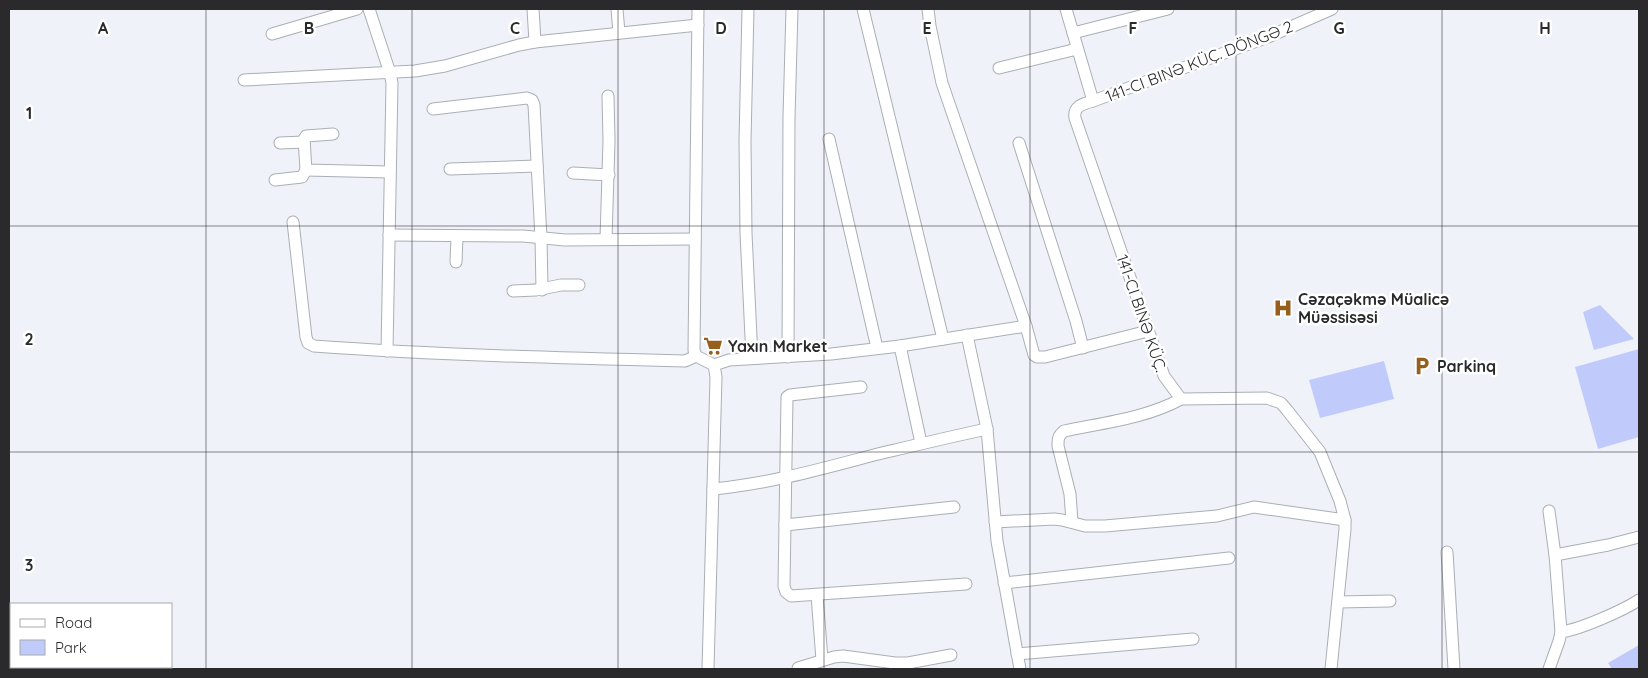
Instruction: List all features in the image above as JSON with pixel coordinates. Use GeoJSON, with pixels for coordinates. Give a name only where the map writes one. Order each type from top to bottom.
{"type":"FeatureCollection","features":[{"type":"Feature","properties":{"kind":"street"},"geometry":{"type":"LineString","coordinates":[[272,34],[357,9]]}},
{"type":"Feature","properties":{"kind":"street"},"geometry":{"type":"LineString","coordinates":[[370,9],[392,83],[387,351]]}},
{"type":"Feature","properties":{"kind":"street"},"geometry":{"type":"LineString","coordinates":[[533,9],[535,42]]}},
{"type":"Feature","properties":{"kind":"street"},"geometry":{"type":"LineString","coordinates":[[617,9],[619,33]]}},
{"type":"Feature","properties":{"kind":"street"},"geometry":{"type":"LineString","coordinates":[[696,356],[694,341],[698,9]]}},
{"type":"Feature","properties":{"kind":"street"},"geometry":{"type":"LineString","coordinates":[[748,9],[745,142],[746,233],[752,358]]}},
{"type":"Feature","properties":{"kind":"street"},"geometry":{"type":"LineString","coordinates":[[788,357],[789,126],[792,9]]}},
{"type":"Feature","properties":{"kind":"street"},"geometry":{"type":"LineString","coordinates":[[864,9],[943,339]]}},
{"type":"Feature","properties":{"kind":"street"},"geometry":{"type":"LineString","coordinates":[[928,9],[942,83],[1026,326],[1034,355],[1045,357],[1148,331]]}},
{"type":"Feature","properties":{"kind":"street"},"geometry":{"type":"LineString","coordinates":[[1066,9],[1093,101]]}},
{"type":"Feature","properties":{"kind":"street"},"geometry":{"type":"LineString","coordinates":[[1072,33],[1168,9]]}},
{"type":"Feature","properties":{"kind":"street","name":"141-CI BINƏ KÜÇ. DÖNGƏ 2"},"geometry":{"type":"LineString","coordinates":[[1093,101],[1268,37],[1332,9]]}},
{"type":"Feature","properties":{"kind":"street"},"geometry":{"type":"LineString","coordinates":[[244,80],[390,73],[445,66],[535,42],[698,25]]}},
{"type":"Feature","properties":{"kind":"street"},"geometry":{"type":"LineString","coordinates":[[998,68],[1077,48]]}},
{"type":"Feature","properties":{"kind":"street"},"geometry":{"type":"LineString","coordinates":[[606,239],[608,96]]}},
{"type":"Feature","properties":{"kind":"street"},"geometry":{"type":"LineString","coordinates":[[433,109],[527,98],[532,100],[534,105],[542,290]]}},
{"type":"Feature","properties":{"kind":"street","name":"141-CI BINƏ KÜÇ."},"geometry":{"type":"LineString","coordinates":[[1093,101],[1078,106],[1074,113],[1075,118],[1164,376],[1181,399]]}},
{"type":"Feature","properties":{"kind":"street"},"geometry":{"type":"LineString","coordinates":[[275,180],[302,177],[306,170],[304,142],[306,136],[333,134]]}},
{"type":"Feature","properties":{"kind":"street"},"geometry":{"type":"LineString","coordinates":[[829,139],[877,348]]}},
{"type":"Feature","properties":{"kind":"street"},"geometry":{"type":"LineString","coordinates":[[280,143],[304,142]]}},
{"type":"Feature","properties":{"kind":"street"},"geometry":{"type":"LineString","coordinates":[[1019,143],[1083,348]]}},
{"type":"Feature","properties":{"kind":"street"},"geometry":{"type":"LineString","coordinates":[[450,169],[537,166]]}},
{"type":"Feature","properties":{"kind":"street"},"geometry":{"type":"LineString","coordinates":[[306,170],[390,172]]}},
{"type":"Feature","properties":{"kind":"street"},"geometry":{"type":"LineString","coordinates":[[572,173],[608,175]]}},
{"type":"Feature","properties":{"kind":"street"},"geometry":{"type":"LineString","coordinates":[[293,222],[308,343],[314,346],[514,357],[689,360],[696,356]]}},
{"type":"Feature","properties":{"kind":"street"},"geometry":{"type":"LineString","coordinates":[[390,235],[523,236],[565,240],[695,239]]}},
{"type":"Feature","properties":{"kind":"street"},"geometry":{"type":"LineString","coordinates":[[456,262],[457,237]]}},
{"type":"Feature","properties":{"kind":"street"},"geometry":{"type":"LineString","coordinates":[[512,291],[542,290],[561,285],[579,284]]}},
{"type":"Feature","properties":{"kind":"street"},"geometry":{"type":"LineString","coordinates":[[696,356],[714,365],[729,360],[831,354],[900,346],[1026,326]]}},
{"type":"Feature","properties":{"kind":"street"},"geometry":{"type":"LineString","coordinates":[[967,335],[987,429],[995,522],[1020,669]]}},
{"type":"Feature","properties":{"kind":"street"},"geometry":{"type":"LineString","coordinates":[[900,346],[921,443]]}},
{"type":"Feature","properties":{"kind":"street"},"geometry":{"type":"LineString","coordinates":[[708,669],[716,377],[714,365]]}},
{"type":"Feature","properties":{"kind":"street"},"geometry":{"type":"LineString","coordinates":[[861,387],[790,395],[787,397],[784,586],[786,592],[791,596],[817,595],[966,584]]}},
{"type":"Feature","properties":{"kind":"street"},"geometry":{"type":"LineString","coordinates":[[1072,522],[1070,494],[1058,446],[1058,439],[1064,431],[1151,412],[1181,399],[1267,398],[1281,404],[1320,452],[1340,501],[1345,520],[1331,669]]}},
{"type":"Feature","properties":{"kind":"street"},"geometry":{"type":"LineString","coordinates":[[713,489],[746,486],[786,478],[921,443],[987,429]]}},
{"type":"Feature","properties":{"kind":"street"},"geometry":{"type":"LineString","coordinates":[[785,525],[954,507]]}},
{"type":"Feature","properties":{"kind":"street"},"geometry":{"type":"LineString","coordinates":[[995,522],[1054,519],[1085,526],[1105,526],[1217,516],[1254,507],[1345,520]]}},
{"type":"Feature","properties":{"kind":"street"},"geometry":{"type":"LineString","coordinates":[[1549,511],[1555,555],[1561,632],[1549,669]]}},
{"type":"Feature","properties":{"kind":"street"},"geometry":{"type":"LineString","coordinates":[[1555,555],[1639,537]]}},
{"type":"Feature","properties":{"kind":"street"},"geometry":{"type":"LineString","coordinates":[[1447,552],[1454,669]]}},
{"type":"Feature","properties":{"kind":"street"},"geometry":{"type":"LineString","coordinates":[[1004,583],[1229,558]]}},
{"type":"Feature","properties":{"kind":"street"},"geometry":{"type":"LineString","coordinates":[[817,595],[822,660]]}},
{"type":"Feature","properties":{"kind":"street"},"geometry":{"type":"LineString","coordinates":[[1561,632],[1595,621],[1639,600]]}},
{"type":"Feature","properties":{"kind":"street"},"geometry":{"type":"LineString","coordinates":[[1338,602],[1390,601]]}},
{"type":"Feature","properties":{"kind":"street"},"geometry":{"type":"LineString","coordinates":[[1017,654],[1194,639]]}},
{"type":"Feature","properties":{"kind":"street"},"geometry":{"type":"LineString","coordinates":[[798,668],[822,660],[843,656],[908,663],[951,655]]}},
{"type":"Feature","properties":{"kind":"green space"},"geometry":{"type":"Polygon","coordinates":[[[1600,305],[1634,339],[1594,350],[1583,312],[1600,305]]]}},
{"type":"Feature","properties":{"kind":"green space"},"geometry":{"type":"Polygon","coordinates":[[[1639,349],[1639,437],[1598,449],[1575,367],[1639,349]]]}},
{"type":"Feature","properties":{"kind":"green space"},"geometry":{"type":"Polygon","coordinates":[[[1384,361],[1394,399],[1320,418],[1309,380],[1384,361]]]}},
{"type":"Feature","properties":{"kind":"green space"},"geometry":{"type":"Polygon","coordinates":[[[1639,645],[1639,669],[1612,669],[1608,663],[1639,645]]]}},
{"type":"Feature","properties":{"kind":"place","name":"Cəzaçəkmə Müalicə Müəssisəsi"},"geometry":{"type":"Point","coordinates":[1283,308]}},
{"type":"Feature","properties":{"kind":"place","name":"Yaxın Market"},"geometry":{"type":"Point","coordinates":[713,346]}},
{"type":"Feature","properties":{"kind":"place","name":"Parkinq"},"geometry":{"type":"Point","coordinates":[1422,366]}}]}
